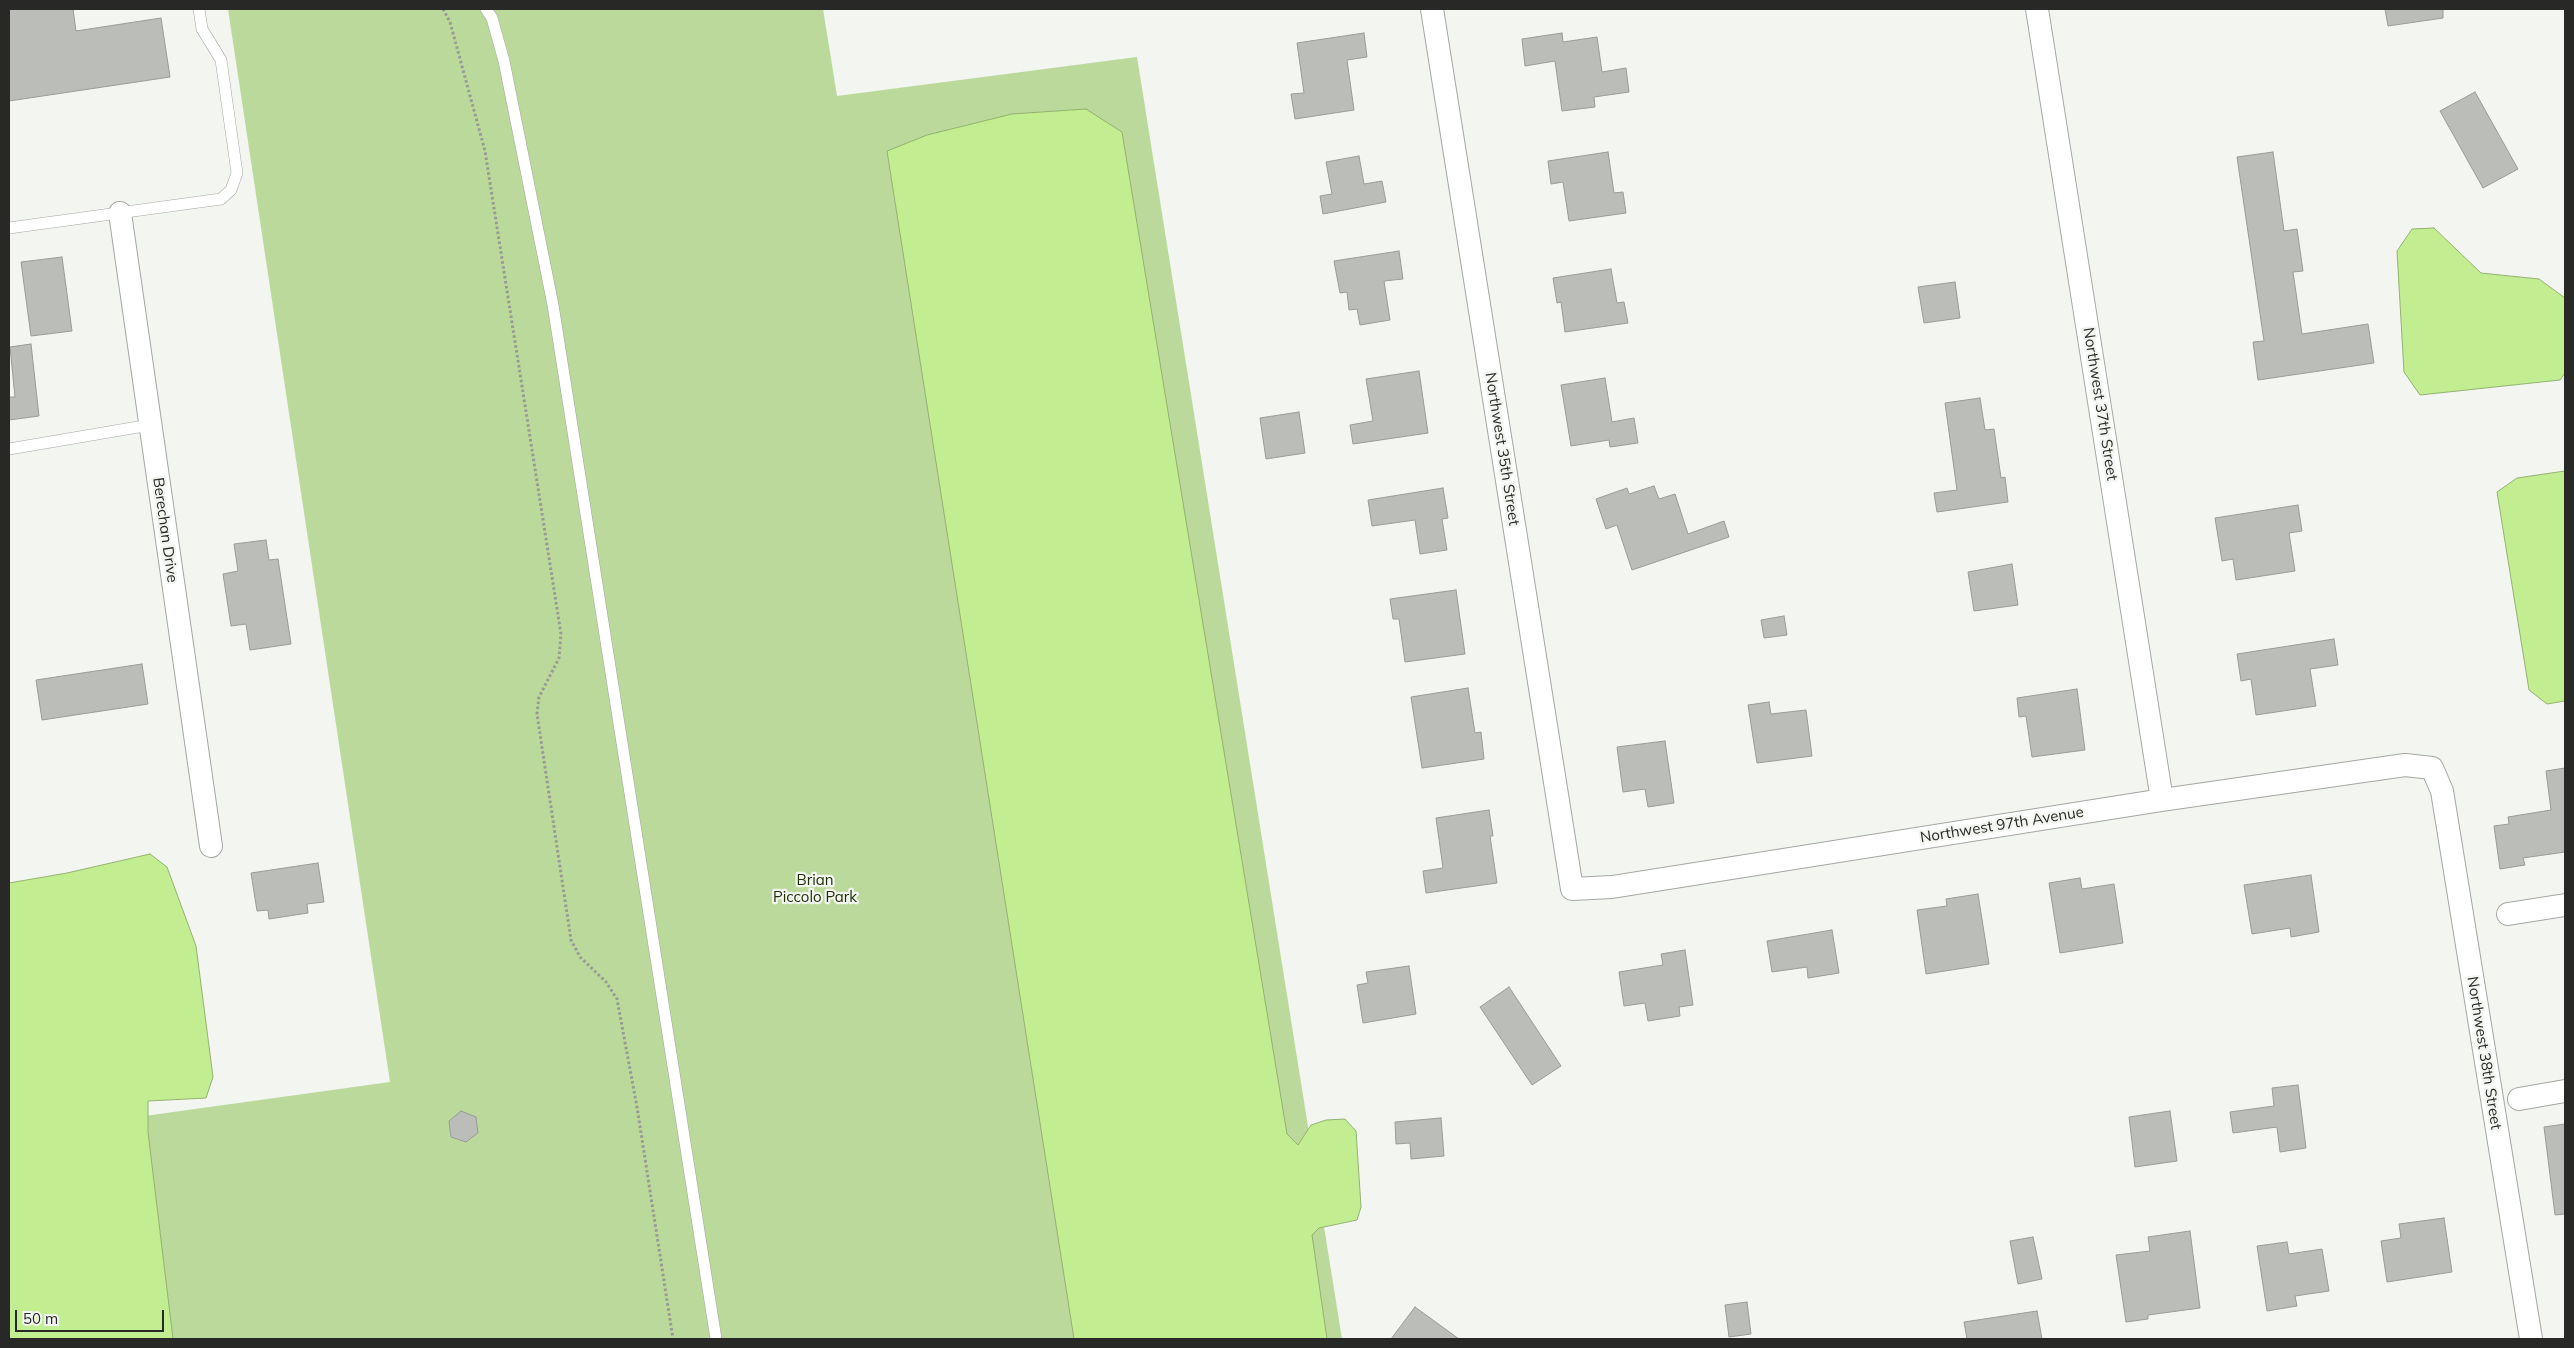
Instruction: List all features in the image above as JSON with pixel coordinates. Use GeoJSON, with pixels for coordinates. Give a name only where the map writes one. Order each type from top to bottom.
{"type":"FeatureCollection","features":[{"type":"Feature","properties":{"kind":"street","name":"Northwest 35th Street"},"geometry":{"type":"LineString","coordinates":[[1434,9],[1572,890]]}},
{"type":"Feature","properties":{"kind":"street","name":"Northwest 37th Street"},"geometry":{"type":"LineString","coordinates":[[2037,9],[2162,800]]}},
{"type":"Feature","properties":{"kind":"street","name":"Berechan Drive"},"geometry":{"type":"LineString","coordinates":[[120,213],[211,846]]}},
{"type":"Feature","properties":{"kind":"street","name":"Northwest 97th Avenue"},"geometry":{"type":"LineString","coordinates":[[1572,890],[1612,887],[2162,800],[2405,765],[2432,768]]}},
{"type":"Feature","properties":{"kind":"street","name":"Northwest 38th Street"},"geometry":{"type":"LineString","coordinates":[[2432,768],[2442,791],[2531,1339]]}},
{"type":"Feature","properties":{"kind":"street"},"geometry":{"type":"LineString","coordinates":[[2508,914],[2565,905]]}},
{"type":"Feature","properties":{"kind":"street"},"geometry":{"type":"LineString","coordinates":[[2518,1099],[2565,1091]]}},
{"type":"Feature","properties":{"kind":"lane"},"geometry":{"type":"LineString","coordinates":[[9,228],[221,199],[231,190],[237,173],[221,60],[202,29],[199,9]]}},
{"type":"Feature","properties":{"kind":"lane"},"geometry":{"type":"LineString","coordinates":[[486,9],[492,18],[504,61],[553,305],[716,1339]]}},
{"type":"Feature","properties":{"kind":"lane"},"geometry":{"type":"LineString","coordinates":[[9,449],[150,425]]}},
{"type":"Feature","properties":{"kind":"path"},"geometry":{"type":"LineString","coordinates":[[443,9],[450,22],[485,151],[562,634],[559,658],[539,697],[537,714],[571,940],[580,957],[606,982],[616,999],[637,1107],[673,1339]]}},
{"type":"Feature","properties":{"kind":"green space","name":"Brian Piccolo Park"},"geometry":{"type":"Polygon","coordinates":[[[228,9],[823,9],[837,96],[1137,57],[1342,1339],[128,1339],[94,1123],[390,1082],[228,9]]]}},
{"type":"Feature","properties":{"kind":"shaded area"},"geometry":{"type":"Polygon","coordinates":[[[1086,109],[1122,132],[1287,1134],[1298,1145],[1311,1125],[1326,1120],[1345,1119],[1356,1131],[1361,1207],[1357,1220],[1319,1228],[1312,1235],[1327,1339],[1074,1339],[887,151],[927,135],[1012,114],[1086,109]]]}},
{"type":"Feature","properties":{"kind":"shaded area"},"geometry":{"type":"Polygon","coordinates":[[[2434,228],[2481,273],[2539,279],[2565,298],[2565,373],[2560,380],[2420,395],[2404,372],[2397,251],[2412,229],[2434,228]]]}},
{"type":"Feature","properties":{"kind":"shaded area"},"geometry":{"type":"Polygon","coordinates":[[[2565,471],[2565,701],[2547,704],[2529,690],[2497,492],[2517,478],[2565,471]]]}},
{"type":"Feature","properties":{"kind":"shaded area"},"geometry":{"type":"Polygon","coordinates":[[[150,854],[167,867],[196,946],[213,1077],[206,1098],[148,1101],[148,1132],[173,1339],[9,1339],[9,883],[67,873],[150,854]]]}},
{"type":"Feature","properties":{"kind":"building"},"geometry":{"type":"Polygon","coordinates":[[[9,9],[73,9],[76,31],[161,18],[170,77],[9,101],[9,9]]]}},
{"type":"Feature","properties":{"kind":"building"},"geometry":{"type":"Polygon","coordinates":[[[2385,9],[2443,9],[2443,18],[2388,26],[2385,9]]]}},
{"type":"Feature","properties":{"kind":"building"},"geometry":{"type":"Polygon","coordinates":[[[1364,33],[1367,57],[1347,60],[1354,110],[1295,119],[1291,94],[1304,93],[1297,43],[1364,33]]]}},
{"type":"Feature","properties":{"kind":"building"},"geometry":{"type":"Polygon","coordinates":[[[1562,33],[1563,42],[1597,37],[1602,72],[1626,68],[1629,92],[1594,97],[1595,107],[1562,111],[1555,61],[1525,66],[1522,39],[1562,33]]]}},
{"type":"Feature","properties":{"kind":"building"},"geometry":{"type":"Polygon","coordinates":[[[2475,92],[2518,169],[2483,188],[2440,111],[2475,92]]]}},
{"type":"Feature","properties":{"kind":"building"},"geometry":{"type":"Polygon","coordinates":[[[1608,152],[1614,193],[1623,192],[1626,213],[1569,221],[1563,182],[1551,184],[1548,161],[1608,152]]]}},
{"type":"Feature","properties":{"kind":"building"},"geometry":{"type":"Polygon","coordinates":[[[2273,152],[2284,231],[2297,229],[2303,271],[2293,272],[2302,334],[2368,324],[2374,363],[2258,380],[2253,342],[2264,341],[2237,157],[2273,152]]]}},
{"type":"Feature","properties":{"kind":"building"},"geometry":{"type":"Polygon","coordinates":[[[1359,156],[1364,184],[1382,181],[1386,202],[1323,214],[1320,196],[1332,194],[1326,162],[1359,156]]]}},
{"type":"Feature","properties":{"kind":"building"},"geometry":{"type":"Polygon","coordinates":[[[1399,251],[1403,279],[1384,281],[1390,320],[1360,325],[1357,309],[1349,310],[1347,292],[1340,293],[1334,261],[1399,251]]]}},
{"type":"Feature","properties":{"kind":"building"},"geometry":{"type":"Polygon","coordinates":[[[62,257],[72,331],[31,336],[21,262],[62,257]]]}},
{"type":"Feature","properties":{"kind":"building"},"geometry":{"type":"Polygon","coordinates":[[[1611,269],[1617,303],[1624,302],[1628,323],[1565,332],[1561,302],[1557,303],[1553,278],[1611,269]]]}},
{"type":"Feature","properties":{"kind":"building"},"geometry":{"type":"Polygon","coordinates":[[[1955,282],[1960,318],[1924,323],[1918,287],[1955,282]]]}},
{"type":"Feature","properties":{"kind":"building"},"geometry":{"type":"Polygon","coordinates":[[[31,344],[39,416],[9,420],[9,397],[15,397],[10,347],[31,344]]]}},
{"type":"Feature","properties":{"kind":"building"},"geometry":{"type":"Polygon","coordinates":[[[1419,371],[1428,433],[1353,444],[1350,425],[1373,421],[1366,379],[1419,371]]]}},
{"type":"Feature","properties":{"kind":"building"},"geometry":{"type":"Polygon","coordinates":[[[1605,378],[1612,422],[1634,418],[1638,443],[1610,447],[1609,440],[1571,446],[1561,385],[1605,378]]]}},
{"type":"Feature","properties":{"kind":"building"},"geometry":{"type":"Polygon","coordinates":[[[1980,398],[1985,430],[1994,429],[2001,478],[2005,477],[2008,502],[1937,512],[1934,493],[1957,490],[1945,403],[1980,398]]]}},
{"type":"Feature","properties":{"kind":"building"},"geometry":{"type":"Polygon","coordinates":[[[1299,412],[1305,453],[1266,459],[1260,418],[1299,412]]]}},
{"type":"Feature","properties":{"kind":"building"},"geometry":{"type":"Polygon","coordinates":[[[1654,486],[1659,499],[1675,494],[1688,534],[1724,521],[1729,537],[1632,570],[1617,525],[1606,529],[1596,499],[1627,488],[1629,494],[1654,486]]]}},
{"type":"Feature","properties":{"kind":"building"},"geometry":{"type":"Polygon","coordinates":[[[1443,488],[1448,518],[1442,519],[1447,550],[1420,554],[1415,520],[1372,526],[1368,500],[1443,488]]]}},
{"type":"Feature","properties":{"kind":"building"},"geometry":{"type":"Polygon","coordinates":[[[2298,505],[2302,531],[2289,533],[2295,571],[2236,580],[2233,559],[2222,561],[2215,518],[2298,505]]]}},
{"type":"Feature","properties":{"kind":"building"},"geometry":{"type":"Polygon","coordinates":[[[266,540],[269,560],[278,559],[291,644],[250,650],[246,624],[231,626],[223,574],[238,571],[234,544],[266,540]]]}},
{"type":"Feature","properties":{"kind":"building"},"geometry":{"type":"Polygon","coordinates":[[[2012,564],[2018,605],[1974,611],[1968,572],[2012,564]]]}},
{"type":"Feature","properties":{"kind":"building"},"geometry":{"type":"Polygon","coordinates":[[[1456,590],[1465,654],[1405,662],[1399,619],[1393,619],[1390,599],[1456,590]]]}},
{"type":"Feature","properties":{"kind":"building"},"geometry":{"type":"Polygon","coordinates":[[[1784,616],[1787,635],[1764,638],[1761,620],[1784,616]]]}},
{"type":"Feature","properties":{"kind":"building"},"geometry":{"type":"Polygon","coordinates":[[[2334,639],[2338,665],[2310,669],[2316,706],[2256,715],[2251,679],[2241,681],[2237,654],[2334,639]]]}},
{"type":"Feature","properties":{"kind":"building"},"geometry":{"type":"Polygon","coordinates":[[[142,664],[148,704],[42,720],[36,680],[142,664]]]}},
{"type":"Feature","properties":{"kind":"building"},"geometry":{"type":"Polygon","coordinates":[[[1468,688],[1475,733],[1481,732],[1484,759],[1422,768],[1411,697],[1468,688]]]}},
{"type":"Feature","properties":{"kind":"building"},"geometry":{"type":"Polygon","coordinates":[[[2077,689],[2085,750],[2032,757],[2026,716],[2019,717],[2017,698],[2077,689]]]}},
{"type":"Feature","properties":{"kind":"building"},"geometry":{"type":"Polygon","coordinates":[[[1769,702],[1771,714],[1806,710],[1812,756],[1757,763],[1748,705],[1769,702]]]}},
{"type":"Feature","properties":{"kind":"building"},"geometry":{"type":"Polygon","coordinates":[[[1665,741],[1674,803],[1648,807],[1645,789],[1623,792],[1617,747],[1665,741]]]}},
{"type":"Feature","properties":{"kind":"building"},"geometry":{"type":"Polygon","coordinates":[[[2565,768],[2565,852],[2523,858],[2525,865],[2500,869],[2494,826],[2509,824],[2508,817],[2551,810],[2546,771],[2565,768]]]}},
{"type":"Feature","properties":{"kind":"building"},"geometry":{"type":"Polygon","coordinates":[[[1489,810],[1493,836],[1490,836],[1497,883],[1426,893],[1423,871],[1443,868],[1436,818],[1489,810]]]}},
{"type":"Feature","properties":{"kind":"building"},"geometry":{"type":"Polygon","coordinates":[[[318,863],[324,902],[307,904],[308,913],[269,919],[268,910],[257,911],[251,873],[318,863]]]}},
{"type":"Feature","properties":{"kind":"building"},"geometry":{"type":"Polygon","coordinates":[[[2311,875],[2319,932],[2291,937],[2290,928],[2252,934],[2244,885],[2311,875]]]}},
{"type":"Feature","properties":{"kind":"building"},"geometry":{"type":"Polygon","coordinates":[[[2080,878],[2082,889],[2114,884],[2123,943],[2060,953],[2049,883],[2080,878]]]}},
{"type":"Feature","properties":{"kind":"building"},"geometry":{"type":"Polygon","coordinates":[[[1978,894],[1989,964],[1926,974],[1917,910],[1947,906],[1946,899],[1978,894]]]}},
{"type":"Feature","properties":{"kind":"building"},"geometry":{"type":"Polygon","coordinates":[[[1832,930],[1839,973],[1808,978],[1807,967],[1772,972],[1767,941],[1832,930]]]}},
{"type":"Feature","properties":{"kind":"building"},"geometry":{"type":"Polygon","coordinates":[[[1685,950],[1693,1005],[1679,1007],[1680,1016],[1648,1021],[1645,1003],[1624,1006],[1619,972],[1663,965],[1661,954],[1685,950]]]}},
{"type":"Feature","properties":{"kind":"building"},"geometry":{"type":"Polygon","coordinates":[[[1409,966],[1416,1014],[1363,1023],[1357,985],[1368,983],[1366,972],[1409,966]]]}},
{"type":"Feature","properties":{"kind":"building"},"geometry":{"type":"Polygon","coordinates":[[[1509,987],[1561,1066],[1532,1085],[1480,1007],[1509,987]]]}},
{"type":"Feature","properties":{"kind":"building"},"geometry":{"type":"Polygon","coordinates":[[[2298,1085],[2306,1148],[2280,1152],[2277,1127],[2233,1133],[2230,1112],[2274,1106],[2272,1088],[2298,1085]]]}},
{"type":"Feature","properties":{"kind":"building"},"geometry":{"type":"Polygon","coordinates":[[[461,1111],[476,1117],[478,1133],[466,1142],[451,1137],[449,1121],[461,1111]]]}},
{"type":"Feature","properties":{"kind":"building"},"geometry":{"type":"Polygon","coordinates":[[[2170,1111],[2177,1161],[2135,1167],[2129,1117],[2170,1111]]]}},
{"type":"Feature","properties":{"kind":"building"},"geometry":{"type":"Polygon","coordinates":[[[1441,1118],[1444,1156],[1411,1159],[1410,1143],[1396,1144],[1395,1122],[1441,1118]]]}},
{"type":"Feature","properties":{"kind":"building"},"geometry":{"type":"Polygon","coordinates":[[[2565,1124],[2565,1214],[2555,1215],[2544,1127],[2565,1124]]]}},
{"type":"Feature","properties":{"kind":"building"},"geometry":{"type":"Polygon","coordinates":[[[2444,1218],[2452,1272],[2387,1282],[2381,1241],[2401,1238],[2399,1224],[2444,1218]]]}},
{"type":"Feature","properties":{"kind":"building"},"geometry":{"type":"Polygon","coordinates":[[[2190,1231],[2200,1308],[2148,1315],[2148,1319],[2126,1322],[2116,1255],[2150,1251],[2148,1237],[2190,1231]]]}},
{"type":"Feature","properties":{"kind":"building"},"geometry":{"type":"Polygon","coordinates":[[[2033,1237],[2042,1279],[2018,1284],[2010,1241],[2033,1237]]]}},
{"type":"Feature","properties":{"kind":"building"},"geometry":{"type":"Polygon","coordinates":[[[2287,1242],[2289,1254],[2322,1249],[2329,1291],[2295,1296],[2297,1306],[2267,1311],[2257,1246],[2287,1242]]]}},
{"type":"Feature","properties":{"kind":"building"},"geometry":{"type":"Polygon","coordinates":[[[1747,1302],[1751,1334],[1729,1337],[1725,1305],[1747,1302]]]}},
{"type":"Feature","properties":{"kind":"building"},"geometry":{"type":"Polygon","coordinates":[[[1415,1307],[1459,1339],[1391,1339],[1415,1307]]]}},
{"type":"Feature","properties":{"kind":"building"},"geometry":{"type":"Polygon","coordinates":[[[2037,1311],[2042,1339],[1967,1339],[1964,1322],[2037,1311]]]}}]}
